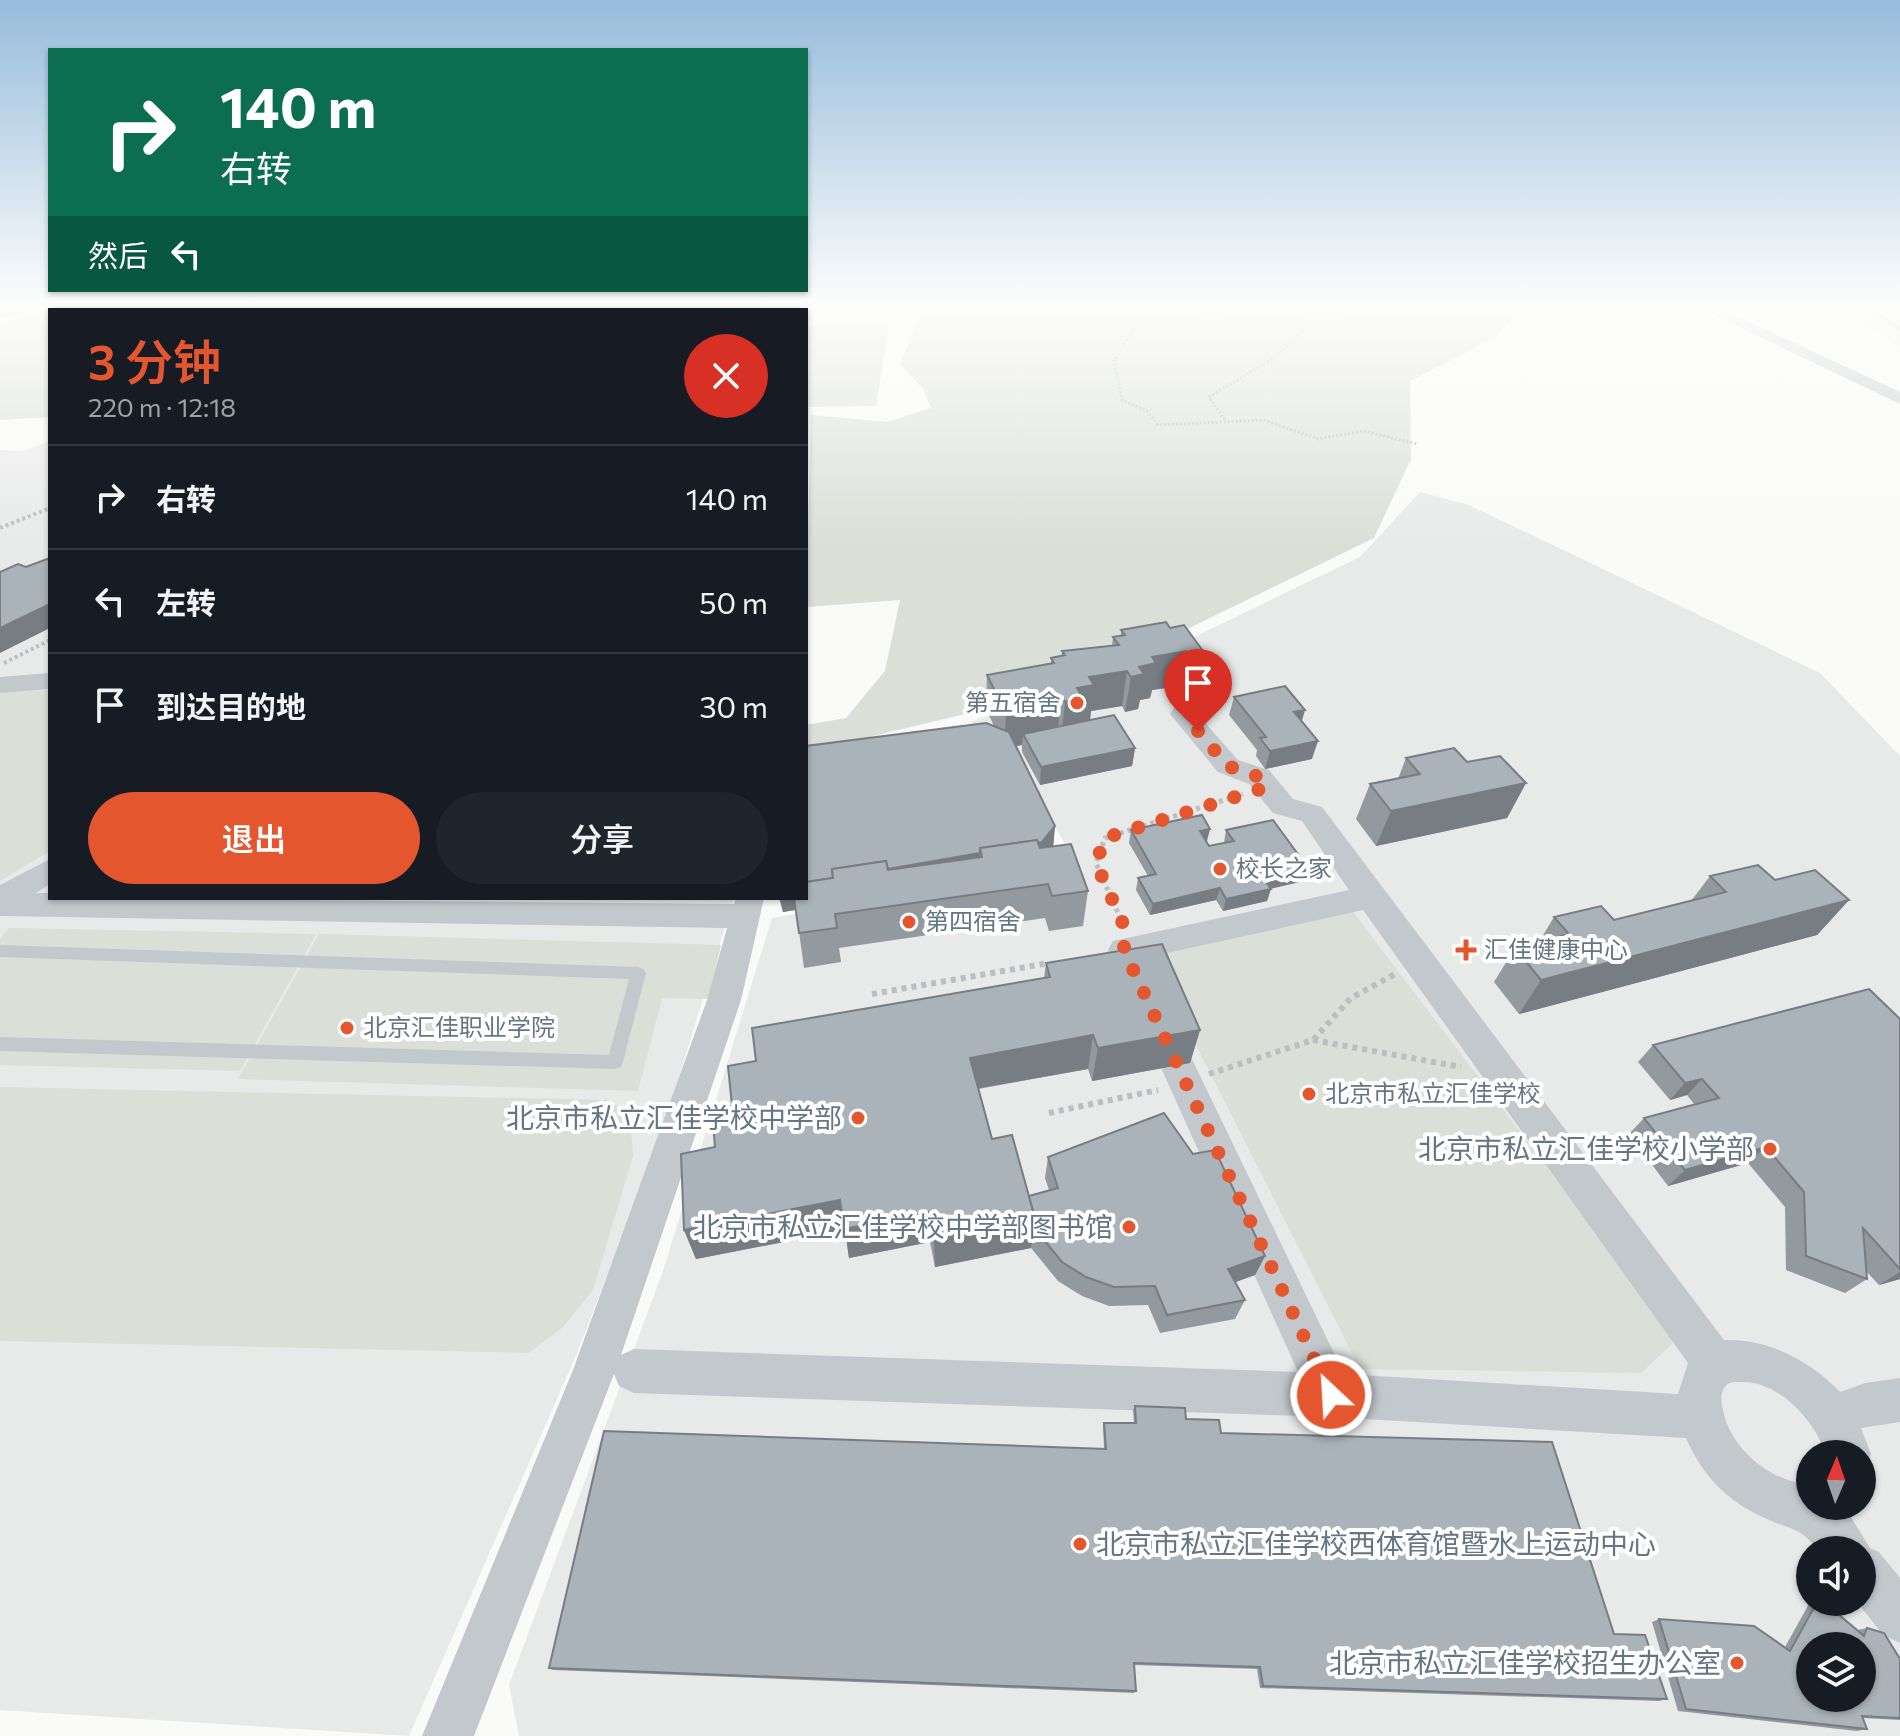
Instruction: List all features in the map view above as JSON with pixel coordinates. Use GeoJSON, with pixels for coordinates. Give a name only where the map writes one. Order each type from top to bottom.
{"type":"FeatureCollection","features":[{"type":"Feature","properties":{"kind":"street"},"geometry":{"type":"LineString","coordinates":[[1873,385],[1900,399]]}},
{"type":"Feature","properties":{"kind":"street"},"geometry":{"type":"LineString","coordinates":[[0,685],[48,681]]}},
{"type":"Feature","properties":{"kind":"street"},"geometry":{"type":"LineString","coordinates":[[1183,714],[1228,766],[1259,777],[1283,806],[1312,814],[1716,1365]]}},
{"type":"Feature","properties":{"kind":"street"},"geometry":{"type":"LineString","coordinates":[[0,902],[48,871]]}},
{"type":"Feature","properties":{"kind":"street"},"geometry":{"type":"LineString","coordinates":[[1331,1395],[1124,950],[1370,897]]}},
{"type":"Feature","properties":{"kind":"street"},"geometry":{"type":"LineString","coordinates":[[0,902],[749,908],[724,1000],[594,1370],[448,1736]]}},
{"type":"Feature","properties":{"kind":"street"},"geometry":{"type":"LineString","coordinates":[[1796,1506],[1768,1497],[1744,1482],[1723,1462],[1708,1440],[1699,1417],[1697,1395],[1702,1377],[1716,1365],[1732,1360],[1773,1368],[1814,1396],[1840,1435],[1865,1405],[1900,1400]]}},
{"type":"Feature","properties":{"kind":"street"},"geometry":{"type":"LineString","coordinates":[[634,1371],[1331,1395],[1699,1417]]}},
{"type":"Feature","properties":{"kind":"street"},"geometry":{"type":"LineString","coordinates":[[1876,1587],[1900,1618]]}},
{"type":"Feature","properties":{"kind":"lane"},"geometry":{"type":"LineString","coordinates":[[0,951],[638,973],[615,1062],[0,1044]]}},
{"type":"Feature","properties":{"kind":"path"},"geometry":{"type":"LineString","coordinates":[[1119,385],[1122,400],[1147,411],[1158,425],[1263,420],[1318,439],[1363,431],[1417,444]]}},
{"type":"Feature","properties":{"kind":"path"},"geometry":{"type":"LineString","coordinates":[[1226,420],[1209,397],[1229,385]]}},
{"type":"Feature","properties":{"kind":"path"},"geometry":{"type":"LineString","coordinates":[[0,528],[48,509]]}},
{"type":"Feature","properties":{"kind":"path"},"geometry":{"type":"LineString","coordinates":[[0,665],[48,641]]}},
{"type":"Feature","properties":{"kind":"path"},"geometry":{"type":"LineString","coordinates":[[1124,950],[1124,926],[1096,863],[1105,838],[1267,787]]}},
{"type":"Feature","properties":{"kind":"path"},"geometry":{"type":"LineString","coordinates":[[872,994],[1061,961]]}},
{"type":"Feature","properties":{"kind":"path"},"geometry":{"type":"LineString","coordinates":[[1049,1113],[1186,1084],[1313,1040],[1351,998],[1419,962]]}},
{"type":"Feature","properties":{"kind":"path"},"geometry":{"type":"LineString","coordinates":[[1313,1040],[1504,1074]]}},
{"type":"Feature","properties":{"kind":"shaded area"},"geometry":{"type":"Polygon","coordinates":[[[0,385],[48,385],[48,417],[0,420],[0,385]]]}},
{"type":"Feature","properties":{"kind":"shaded area"},"geometry":{"type":"Polygon","coordinates":[[[808,385],[879,385],[876,406],[808,407],[808,385]]]}},
{"type":"Feature","properties":{"kind":"shaded area"},"geometry":{"type":"Polygon","coordinates":[[[919,385],[1410,385],[1411,459],[1374,538],[1029,706],[986,709],[808,752],[808,725],[846,718],[885,671],[900,600],[808,607],[811,415],[887,422],[931,408],[919,385]]]}},
{"type":"Feature","properties":{"kind":"shaded area","name":"北京汇佳职业学院"},"geometry":{"type":"Polygon","coordinates":[[[48,442],[48,900],[733,900],[659,1142],[575,1358],[409,1736],[0,1710],[0,450],[23,451],[48,442]]]}},
{"type":"Feature","properties":{"kind":"shaded area","name":"北京市私立汇佳学校"},"geometry":{"type":"Polygon","coordinates":[[[1420,492],[1469,505],[1820,673],[1900,756],[1900,1736],[519,1736],[509,1685],[663,1271],[772,918],[1076,864],[1025,773],[971,722],[1194,637],[1360,557],[1420,492]]]}},
{"type":"Feature","properties":{"kind":"shaded area"},"geometry":{"type":"Polygon","coordinates":[[[48,690],[48,852],[0,881],[0,692],[48,690]]]}},
{"type":"Feature","properties":{"kind":"shaded area"},"geometry":{"type":"Polygon","coordinates":[[[1351,909],[1677,1339],[1641,1373],[1360,1369],[1151,956],[1351,909]]]}},
{"type":"Feature","properties":{"kind":"shaded area"},"geometry":{"type":"Polygon","coordinates":[[[9,928],[316,934],[240,1071],[0,1065],[0,939],[9,928]]]}},
{"type":"Feature","properties":{"kind":"shaded area"},"geometry":{"type":"Polygon","coordinates":[[[319,934],[721,945],[709,999],[662,998],[638,1091],[238,1079],[319,934]]]}},
{"type":"Feature","properties":{"kind":"shaded area"},"geometry":{"type":"Polygon","coordinates":[[[0,1087],[608,1100],[630,1116],[633,1156],[593,1290],[563,1327],[529,1353],[0,1341],[0,1087]]]}},
{"type":"Feature","properties":{"kind":"building"},"geometry":{"type":"Polygon","coordinates":[[[48,559],[48,605],[0,628],[0,572],[18,564],[26,567],[48,559]]]}},
{"type":"Feature","properties":{"kind":"building"},"geometry":{"type":"Polygon","coordinates":[[[1166,622],[1170,628],[1184,625],[1206,655],[1191,658],[1186,651],[1152,657],[1156,663],[1139,667],[1144,674],[1131,677],[1127,671],[1089,677],[1094,685],[1077,688],[1083,698],[1065,702],[1061,695],[1029,700],[1034,708],[1006,713],[987,675],[1054,663],[1051,658],[1065,655],[1062,651],[1119,645],[1113,637],[1125,635],[1121,630],[1166,622]]]}},
{"type":"Feature","properties":{"kind":"building"},"geometry":{"type":"Polygon","coordinates":[[[1285,686],[1305,710],[1294,712],[1318,741],[1270,751],[1260,738],[1266,737],[1234,697],[1285,686]]]}},
{"type":"Feature","properties":{"kind":"building"},"geometry":{"type":"Polygon","coordinates":[[[1114,715],[1135,748],[1041,767],[1023,734],[1114,715]]]}},
{"type":"Feature","properties":{"kind":"building"},"geometry":{"type":"Polygon","coordinates":[[[986,723],[1009,732],[1055,826],[1038,843],[1037,840],[980,848],[980,853],[888,869],[886,861],[832,869],[833,878],[808,882],[808,746],[986,723]]]}},
{"type":"Feature","properties":{"kind":"building"},"geometry":{"type":"Polygon","coordinates":[[[1454,748],[1467,762],[1500,756],[1526,783],[1391,811],[1370,784],[1420,774],[1406,758],[1454,748]]]}},
{"type":"Feature","properties":{"kind":"building","name":"校长之家"},"geometry":{"type":"Polygon","coordinates":[[[1202,815],[1210,829],[1200,831],[1209,846],[1234,841],[1226,830],[1273,820],[1308,868],[1264,879],[1271,889],[1226,899],[1220,888],[1153,904],[1138,878],[1156,874],[1131,830],[1202,815]]]}},
{"type":"Feature","properties":{"kind":"building"},"geometry":{"type":"Polygon","coordinates":[[[1037,840],[1040,848],[1071,844],[1088,891],[1052,896],[1048,884],[835,914],[837,928],[799,933],[794,900],[808,900],[808,882],[833,878],[832,869],[886,861],[888,870],[982,857],[980,848],[1037,840]]]}},
{"type":"Feature","properties":{"kind":"building"},"geometry":{"type":"Polygon","coordinates":[[[1758,865],[1775,880],[1815,870],[1849,900],[1541,980],[1515,948],[1569,934],[1554,917],[1601,906],[1614,920],[1726,892],[1710,876],[1758,865]]]}},
{"type":"Feature","properties":{"kind":"building","name":"北京市私立汇佳学校中学部"},"geometry":{"type":"Polygon","coordinates":[[[1162,944],[1200,1030],[1098,1048],[1093,1035],[970,1058],[992,1139],[1012,1135],[1035,1218],[934,1239],[929,1212],[844,1229],[840,1200],[684,1230],[681,1154],[715,1147],[712,1109],[732,1106],[728,1066],[756,1061],[752,1028],[1050,977],[1046,963],[1162,944]]]}},
{"type":"Feature","properties":{"kind":"building","name":"北京市私立汇佳学校小学部"},"geometry":{"type":"Polygon","coordinates":[[[1869,989],[1900,1019],[1900,1269],[1863,1228],[1867,1279],[1806,1256],[1804,1192],[1766,1147],[1685,1170],[1644,1118],[1719,1098],[1702,1079],[1685,1083],[1653,1045],[1869,989]]]}},
{"type":"Feature","properties":{"kind":"building","name":"北京市私立汇佳学校中学部图书馆"},"geometry":{"type":"Polygon","coordinates":[[[1164,1113],[1193,1154],[1215,1150],[1265,1256],[1228,1269],[1245,1300],[1167,1315],[1155,1286],[1114,1287],[1086,1277],[1062,1262],[1034,1228],[1035,1218],[1029,1196],[1058,1188],[1048,1157],[1164,1113]]]}},
{"type":"Feature","properties":{"kind":"building","name":"北京市私立汇佳学校西体育馆暨水上运动中心"},"geometry":{"type":"Polygon","coordinates":[[[1135,1406],[1185,1408],[1186,1419],[1219,1420],[1221,1433],[1552,1442],[1614,1634],[1645,1635],[1667,1699],[1263,1686],[1260,1667],[1134,1663],[1136,1691],[549,1668],[604,1431],[1106,1449],[1104,1423],[1136,1423],[1135,1406]]]}},
{"type":"Feature","properties":{"kind":"building","name":"北京市私立汇佳学校招生办公室"},"geometry":{"type":"Polygon","coordinates":[[[1809,1616],[1840,1616],[1859,1632],[1800,1632],[1809,1616]]]}},
{"type":"Feature","properties":{"kind":"building","name":"北京市私立汇佳学校招生办公室"},"geometry":{"type":"Polygon","coordinates":[[[1659,1619],[1754,1626],[1790,1651],[1796,1640],[1796,1712],[1876,1712],[1876,1632],[1866,1632],[1867,1628],[1884,1633],[1900,1659],[1900,1718],[1862,1716],[1867,1729],[1686,1709],[1659,1619]]]}},
{"type":"Feature","properties":{"kind":"place","name":"第五宿舍"},"geometry":{"type":"Point","coordinates":[1077,703]}},
{"type":"Feature","properties":{"kind":"place","name":"校长之家"},"geometry":{"type":"Point","coordinates":[1220,869]}},
{"type":"Feature","properties":{"kind":"place","name":"第四宿舍"},"geometry":{"type":"Point","coordinates":[909,922]}},
{"type":"Feature","properties":{"kind":"place","name":"汇佳健康中心"},"geometry":{"type":"Point","coordinates":[1466,950]}},
{"type":"Feature","properties":{"kind":"place","name":"北京汇佳职业学院"},"geometry":{"type":"Point","coordinates":[347,1028]}},
{"type":"Feature","properties":{"kind":"place","name":"北京市私立汇佳学校"},"geometry":{"type":"Point","coordinates":[1309,1094]}},
{"type":"Feature","properties":{"kind":"place","name":"北京市私立汇佳学校中学部"},"geometry":{"type":"Point","coordinates":[858,1118]}},
{"type":"Feature","properties":{"kind":"place","name":"北京市私立汇佳学校小学部"},"geometry":{"type":"Point","coordinates":[1770,1149]}},
{"type":"Feature","properties":{"kind":"place","name":"北京市私立汇佳学校中学部图书馆"},"geometry":{"type":"Point","coordinates":[1129,1227]}},
{"type":"Feature","properties":{"kind":"place","name":"北京市私立汇佳学校西体育馆暨水上运动中心"},"geometry":{"type":"Point","coordinates":[1080,1544]}},
{"type":"Feature","properties":{"kind":"place","name":"北京市私立汇佳学校招生办公室"},"geometry":{"type":"Point","coordinates":[1737,1663]}},
{"type":"Feature","properties":{"kind":"route"},"geometry":{"type":"LineString","coordinates":[[1198,731],[1228,766],[1259,777],[1267,787],[1105,838],[1096,863],[1124,926],[1124,950],[1331,1395]]}}]}
